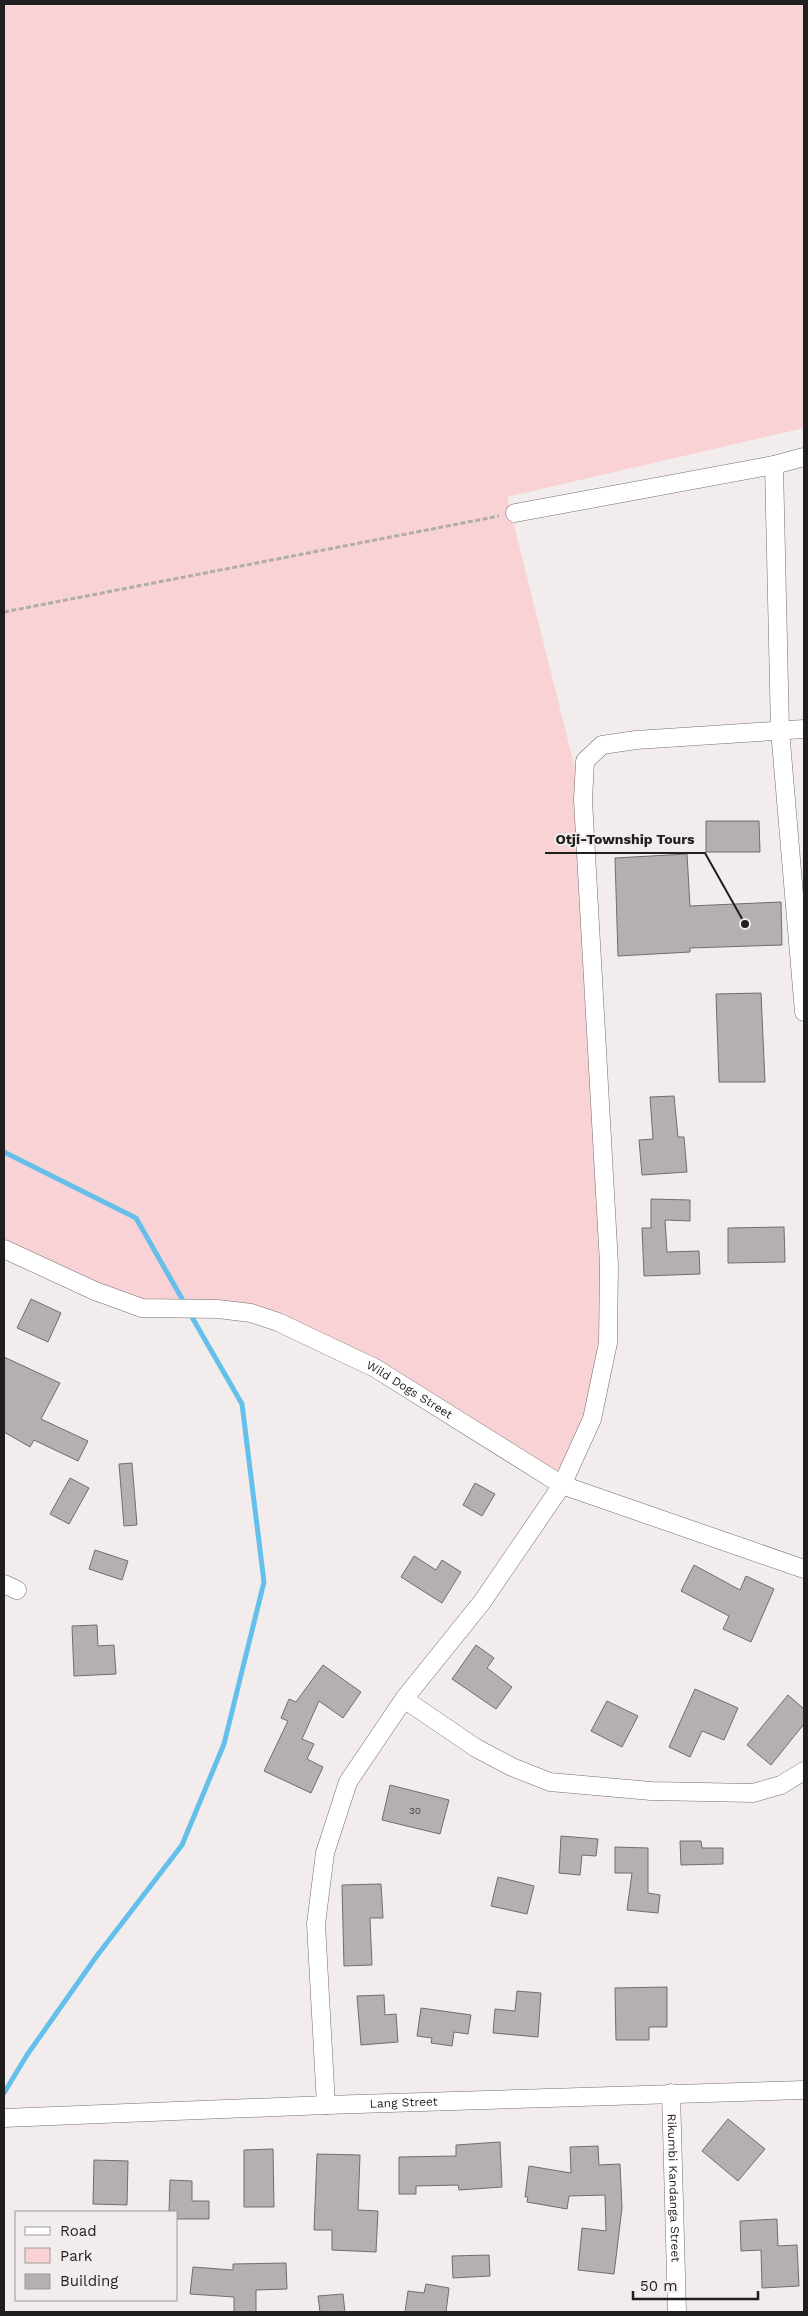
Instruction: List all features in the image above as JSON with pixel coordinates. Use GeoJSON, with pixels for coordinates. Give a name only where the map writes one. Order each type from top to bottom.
{"type":"FeatureCollection","features":[{"type":"Feature","properties":{"kind":"street"},"geometry":{"type":"LineString","coordinates":[[514,513],[774,465],[804,457]]}},
{"type":"Feature","properties":{"kind":"street"},"geometry":{"type":"LineString","coordinates":[[774,465],[780,730],[804,1012]]}},
{"type":"Feature","properties":{"kind":"street"},"geometry":{"type":"LineString","coordinates":[[326,2105],[316,1924],[325,1853],[348,1782],[404,1699],[482,1602],[562,1484],[592,1420],[608,1343],[609,1264],[583,800],[585,761],[602,745],[636,740],[804,729]]}},
{"type":"Feature","properties":{"kind":"street","name":"Wild Dogs Street"},"geometry":{"type":"LineString","coordinates":[[4,1249],[94,1291],[142,1308],[243,1312],[278,1322],[375,1368],[562,1484],[804,1569]]}},
{"type":"Feature","properties":{"kind":"street"},"geometry":{"type":"LineString","coordinates":[[404,1699],[476,1748],[512,1767],[550,1782],[651,1792],[753,1793],[781,1785],[804,1771]]}},
{"type":"Feature","properties":{"kind":"street","name":"Lang Street"},"geometry":{"type":"LineString","coordinates":[[4,2118],[326,2105],[804,2090]]}},
{"type":"Feature","properties":{"kind":"street","name":"Rikumbi Kandanga Street"},"geometry":{"type":"LineString","coordinates":[[671,2093],[677,2312]]}},
{"type":"Feature","properties":{"kind":"path"},"geometry":{"type":"LineString","coordinates":[[4,612],[514,513]]}},
{"type":"Feature","properties":{"kind":"green space"},"geometry":{"type":"Polygon","coordinates":[[[4,4],[804,4],[804,428],[507,497],[583,800],[608,1343],[562,1485],[278,1322],[142,1308],[4,1249],[4,4]]]}},
{"type":"Feature","properties":{"kind":"building"},"geometry":{"type":"Polygon","coordinates":[[[706,821],[759,821],[760,852],[706,852],[706,821]]]}},
{"type":"Feature","properties":{"kind":"building"},"geometry":{"type":"Polygon","coordinates":[[[687,854],[690,906],[781,902],[782,945],[690,948],[690,952],[618,956],[615,858],[687,854]]]}},
{"type":"Feature","properties":{"kind":"building"},"geometry":{"type":"Polygon","coordinates":[[[761,993],[765,1082],[719,1082],[716,994],[761,993]]]}},
{"type":"Feature","properties":{"kind":"building"},"geometry":{"type":"Polygon","coordinates":[[[674,1096],[678,1137],[684,1137],[687,1172],[642,1175],[639,1140],[653,1139],[650,1097],[674,1096]]]}},
{"type":"Feature","properties":{"kind":"building"},"geometry":{"type":"Polygon","coordinates":[[[651,1199],[690,1200],[690,1221],[665,1220],[667,1252],[699,1251],[700,1274],[644,1276],[642,1228],[651,1228],[651,1199]]]}},
{"type":"Feature","properties":{"kind":"building"},"geometry":{"type":"Polygon","coordinates":[[[784,1227],[785,1262],[728,1263],[728,1228],[784,1227]]]}},
{"type":"Feature","properties":{"kind":"building"},"geometry":{"type":"Polygon","coordinates":[[[31,1299],[61,1313],[48,1342],[17,1328],[31,1299]]]}},
{"type":"Feature","properties":{"kind":"building"},"geometry":{"type":"Polygon","coordinates":[[[4,1357],[60,1383],[41,1419],[88,1441],[78,1461],[34,1440],[30,1447],[4,1432],[4,1357]]]}},
{"type":"Feature","properties":{"kind":"building"},"geometry":{"type":"Polygon","coordinates":[[[132,1463],[137,1525],[124,1526],[119,1464],[132,1463]]]}},
{"type":"Feature","properties":{"kind":"building"},"geometry":{"type":"Polygon","coordinates":[[[70,1478],[89,1488],[69,1524],[50,1514],[70,1478]]]}},
{"type":"Feature","properties":{"kind":"building"},"geometry":{"type":"Polygon","coordinates":[[[475,1483],[495,1494],[482,1516],[463,1505],[475,1483]]]}},
{"type":"Feature","properties":{"kind":"building"},"geometry":{"type":"Polygon","coordinates":[[[95,1550],[128,1561],[122,1580],[89,1569],[95,1550]]]}},
{"type":"Feature","properties":{"kind":"building"},"geometry":{"type":"Polygon","coordinates":[[[414,1556],[436,1570],[442,1560],[461,1572],[442,1603],[401,1577],[414,1556]]]}},
{"type":"Feature","properties":{"kind":"building"},"geometry":{"type":"Polygon","coordinates":[[[694,1565],[740,1590],[746,1576],[774,1589],[751,1642],[723,1629],[729,1616],[681,1591],[694,1565]]]}},
{"type":"Feature","properties":{"kind":"building"},"geometry":{"type":"Polygon","coordinates":[[[97,1625],[98,1646],[114,1645],[116,1674],[74,1676],[72,1626],[97,1625]]]}},
{"type":"Feature","properties":{"kind":"building"},"geometry":{"type":"Polygon","coordinates":[[[476,1645],[494,1658],[487,1668],[512,1687],[496,1709],[452,1679],[476,1645]]]}},
{"type":"Feature","properties":{"kind":"building"},"geometry":{"type":"Polygon","coordinates":[[[323,1665],[361,1692],[343,1718],[319,1701],[302,1739],[314,1744],[307,1759],[323,1767],[311,1793],[264,1771],[288,1721],[281,1718],[289,1699],[296,1702],[323,1665]]]}},
{"type":"Feature","properties":{"kind":"building"},"geometry":{"type":"Polygon","coordinates":[[[695,1689],[738,1708],[724,1740],[702,1731],[690,1757],[669,1747],[695,1689]]]}},
{"type":"Feature","properties":{"kind":"building"},"geometry":{"type":"Polygon","coordinates":[[[788,1695],[804,1709],[804,1724],[771,1765],[747,1745],[788,1695]]]}},
{"type":"Feature","properties":{"kind":"building"},"geometry":{"type":"Polygon","coordinates":[[[607,1701],[638,1716],[622,1747],[591,1731],[607,1701]]]}},
{"type":"Feature","properties":{"kind":"building"},"geometry":{"type":"Polygon","coordinates":[[[390,1785],[449,1800],[440,1834],[382,1820],[390,1785]]]}},
{"type":"Feature","properties":{"kind":"building"},"geometry":{"type":"Polygon","coordinates":[[[561,1836],[598,1839],[596,1856],[582,1855],[580,1875],[559,1873],[561,1836]]]}},
{"type":"Feature","properties":{"kind":"building"},"geometry":{"type":"Polygon","coordinates":[[[680,1841],[701,1841],[702,1848],[723,1848],[723,1864],[681,1865],[680,1841]]]}},
{"type":"Feature","properties":{"kind":"building"},"geometry":{"type":"Polygon","coordinates":[[[615,1847],[648,1848],[648,1893],[660,1895],[658,1913],[627,1910],[632,1873],[615,1873],[615,1847]]]}},
{"type":"Feature","properties":{"kind":"building"},"geometry":{"type":"Polygon","coordinates":[[[498,1877],[534,1886],[527,1914],[491,1906],[498,1877]]]}},
{"type":"Feature","properties":{"kind":"building"},"geometry":{"type":"Polygon","coordinates":[[[381,1884],[383,1918],[370,1918],[372,1965],[344,1966],[342,1885],[381,1884]]]}},
{"type":"Feature","properties":{"kind":"building"},"geometry":{"type":"Polygon","coordinates":[[[667,1987],[667,2027],[649,2027],[649,2040],[616,2040],[615,1988],[667,1987]]]}},
{"type":"Feature","properties":{"kind":"building"},"geometry":{"type":"Polygon","coordinates":[[[517,1991],[541,1993],[538,2037],[493,2033],[495,2009],[515,2011],[517,1991]]]}},
{"type":"Feature","properties":{"kind":"building"},"geometry":{"type":"Polygon","coordinates":[[[384,1995],[385,2015],[396,2014],[398,2042],[361,2045],[357,1996],[384,1995]]]}},
{"type":"Feature","properties":{"kind":"building"},"geometry":{"type":"Polygon","coordinates":[[[421,2008],[471,2015],[468,2034],[454,2032],[452,2046],[431,2043],[432,2038],[417,2036],[421,2008]]]}},
{"type":"Feature","properties":{"kind":"building"},"geometry":{"type":"Polygon","coordinates":[[[728,2119],[765,2149],[738,2181],[702,2151],[728,2119]]]}},
{"type":"Feature","properties":{"kind":"building"},"geometry":{"type":"Polygon","coordinates":[[[500,2142],[502,2187],[459,2190],[458,2185],[416,2186],[416,2194],[399,2194],[399,2157],[456,2156],[456,2145],[500,2142]]]}},
{"type":"Feature","properties":{"kind":"building"},"geometry":{"type":"Polygon","coordinates":[[[598,2146],[599,2165],[620,2164],[622,2208],[614,2274],[578,2270],[582,2228],[606,2231],[605,2195],[569,2196],[567,2209],[527,2202],[528,2197],[525,2197],[529,2166],[571,2173],[570,2147],[598,2146]]]}},
{"type":"Feature","properties":{"kind":"building"},"geometry":{"type":"Polygon","coordinates":[[[273,2149],[274,2207],[244,2207],[244,2150],[273,2149]]]}},
{"type":"Feature","properties":{"kind":"building"},"geometry":{"type":"Polygon","coordinates":[[[317,2154],[360,2155],[358,2210],[378,2211],[376,2252],[332,2250],[332,2230],[314,2230],[317,2154]]]}},
{"type":"Feature","properties":{"kind":"building"},"geometry":{"type":"Polygon","coordinates":[[[94,2160],[128,2161],[127,2205],[93,2204],[94,2160]]]}},
{"type":"Feature","properties":{"kind":"building"},"geometry":{"type":"Polygon","coordinates":[[[170,2180],[192,2181],[192,2201],[209,2201],[209,2219],[178,2219],[178,2211],[169,2211],[170,2180]]]}},
{"type":"Feature","properties":{"kind":"building"},"geometry":{"type":"Polygon","coordinates":[[[777,2219],[778,2246],[797,2245],[799,2286],[762,2288],[761,2250],[741,2251],[740,2221],[777,2219]]]}},
{"type":"Feature","properties":{"kind":"building"},"geometry":{"type":"Polygon","coordinates":[[[489,2255],[490,2276],[453,2278],[452,2256],[489,2255]]]}},
{"type":"Feature","properties":{"kind":"building"},"geometry":{"type":"Polygon","coordinates":[[[286,2263],[287,2289],[256,2290],[256,2312],[234,2312],[234,2297],[190,2294],[193,2267],[233,2270],[233,2264],[286,2263]]]}},
{"type":"Feature","properties":{"kind":"building"},"geometry":{"type":"Polygon","coordinates":[[[426,2284],[449,2288],[446,2312],[405,2312],[408,2291],[424,2293],[426,2284]]]}},
{"type":"Feature","properties":{"kind":"building"},"geometry":{"type":"Polygon","coordinates":[[[343,2294],[345,2312],[320,2312],[318,2296],[343,2294]]]}},
{"type":"Feature","properties":{"kind":"waterway"},"geometry":{"type":"LineString","coordinates":[[4,1152],[136,1218],[185,1304]]}},
{"type":"Feature","properties":{"kind":"waterway"},"geometry":{"type":"LineString","coordinates":[[4,2093],[27,2055],[96,1957],[182,1845],[224,1744],[264,1582],[242,1404],[189,1312]]}},
{"type":"Feature","properties":{"kind":"place","name":"Otji-Township Tours"},"geometry":{"type":"Point","coordinates":[745,924]}}]}
